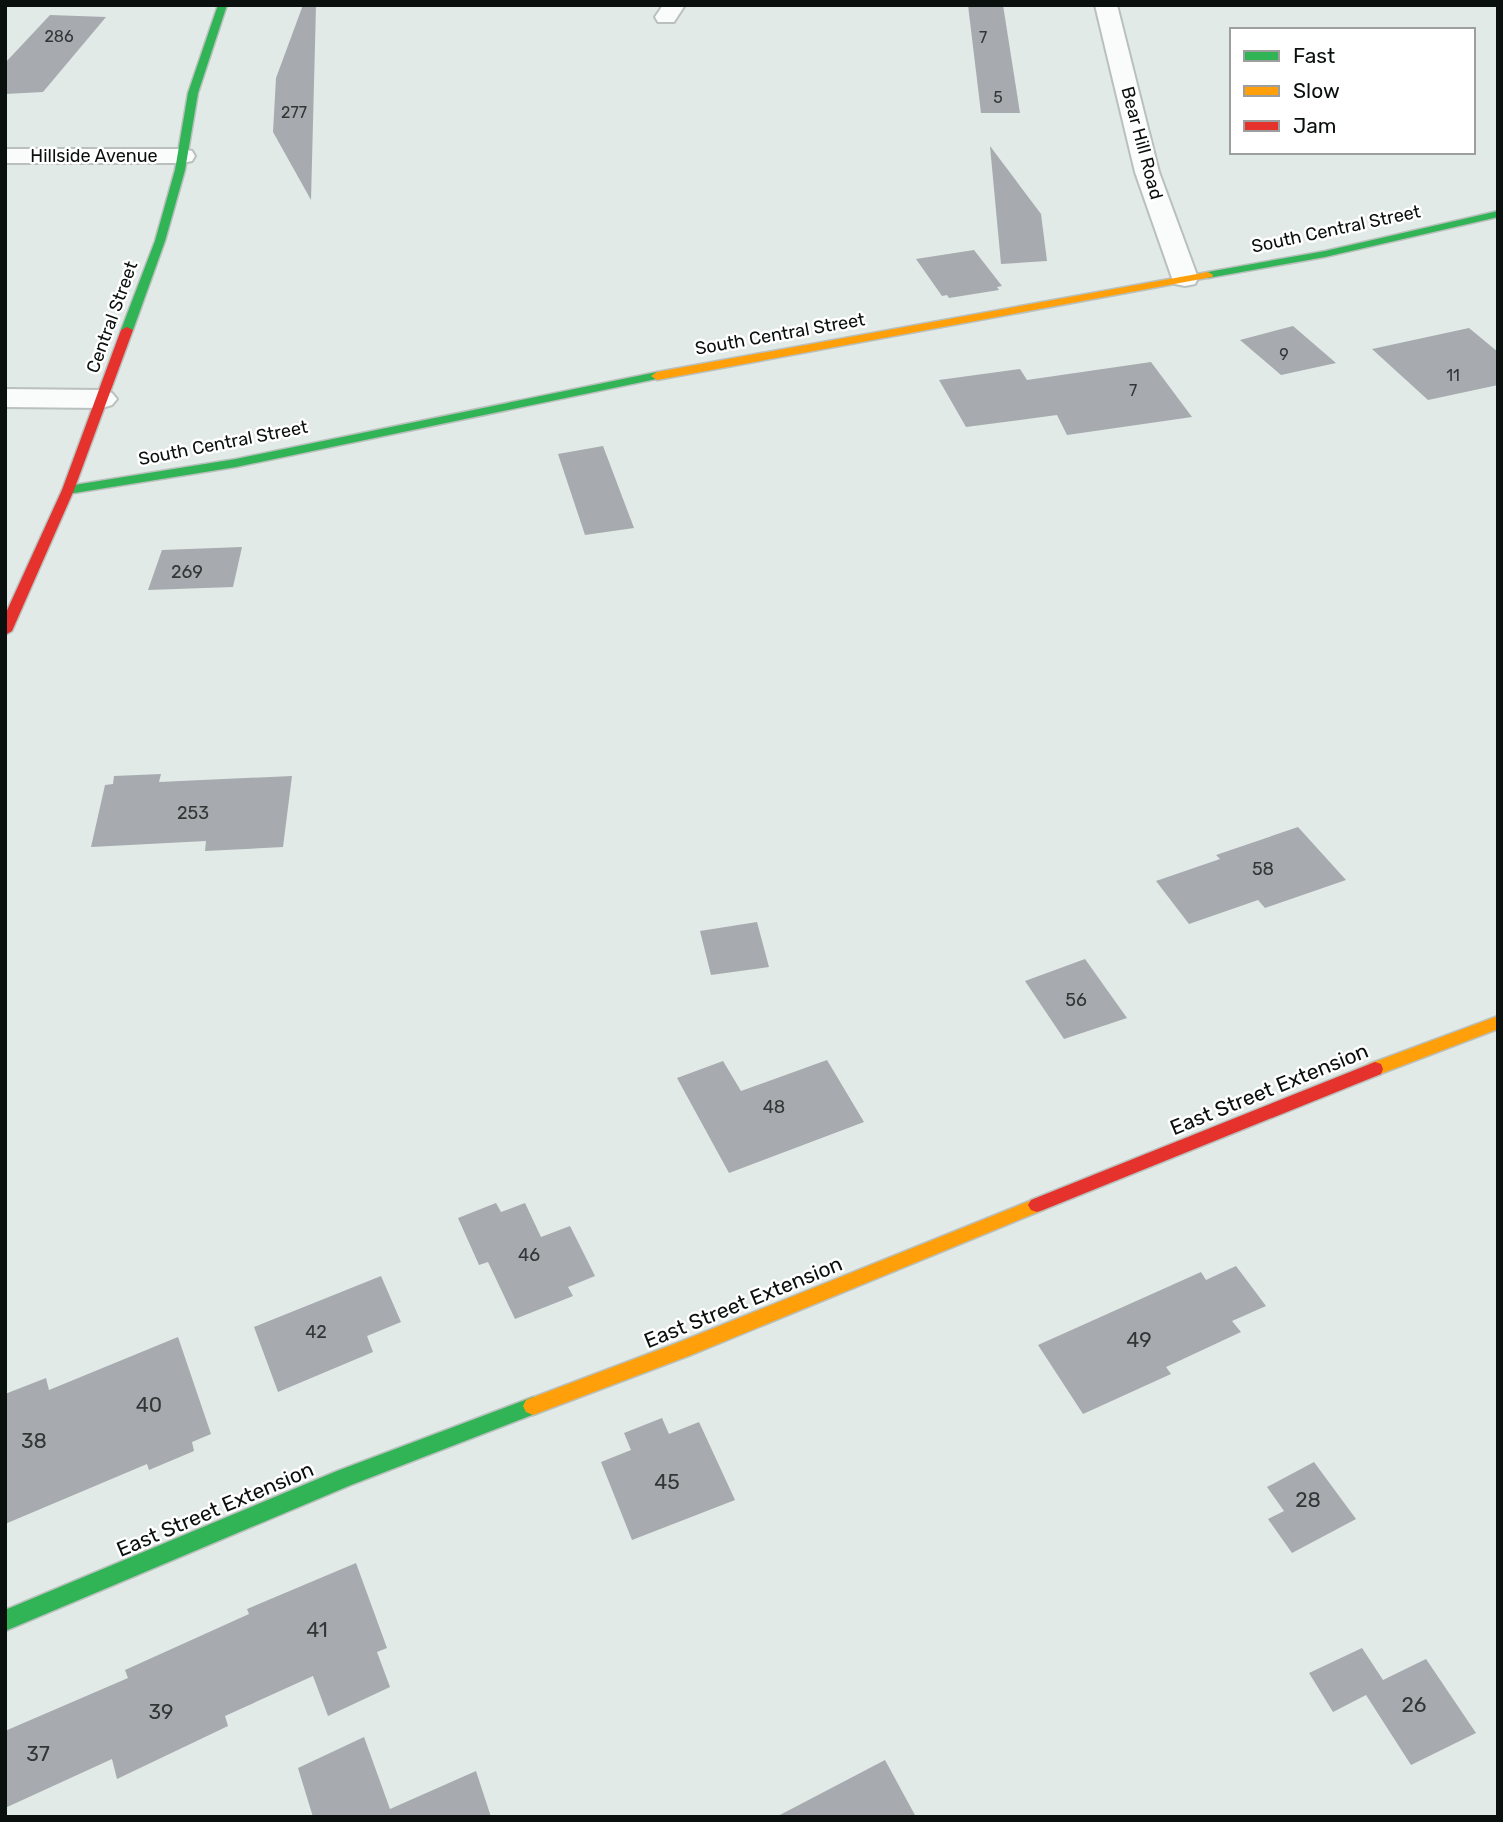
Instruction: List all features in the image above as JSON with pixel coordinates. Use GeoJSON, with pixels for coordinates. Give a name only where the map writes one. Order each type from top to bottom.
{"type":"FeatureCollection","features":[{"type":"Feature","properties":{"kind":"street","name":"Central Street"},"geometry":{"type":"LineString","coordinates":[[5,631],[68,490],[160,241],[183,156],[193,93],[223,5]]}},
{"type":"Feature","properties":{"kind":"street","name":"Bear Hill Road"},"geometry":{"type":"LineString","coordinates":[[1106,5],[1147,172],[1185,278]]}},
{"type":"Feature","properties":{"kind":"street","name":"Hillside Avenue"},"geometry":{"type":"LineString","coordinates":[[5,156],[183,156]]}},
{"type":"Feature","properties":{"kind":"street","name":"South Central Street"},"geometry":{"type":"LineString","coordinates":[[68,490],[236,463],[670,373],[1325,254],[1498,214]]}},
{"type":"Feature","properties":{"kind":"street"},"geometry":{"type":"LineString","coordinates":[[5,398],[102,399]]}},
{"type":"Feature","properties":{"kind":"street","name":"East Street Extension"},"geometry":{"type":"LineString","coordinates":[[5,1621],[344,1478],[684,1349],[1274,1108],[1498,1022]]}},
{"type":"Feature","properties":{"kind":"building"},"geometry":{"type":"Polygon","coordinates":[[[303,5],[316,5],[311,200],[273,132],[276,78],[303,5]]]}},
{"type":"Feature","properties":{"kind":"building"},"geometry":{"type":"Polygon","coordinates":[[[968,5],[1003,5],[1020,113],[981,113],[968,5]]]}},
{"type":"Feature","properties":{"kind":"building"},"geometry":{"type":"Polygon","coordinates":[[[50,15],[106,17],[43,92],[5,94],[5,63],[50,15]]]}},
{"type":"Feature","properties":{"kind":"building"},"geometry":{"type":"Polygon","coordinates":[[[990,146],[1041,214],[1047,261],[1001,264],[990,146]]]}},
{"type":"Feature","properties":{"kind":"building"},"geometry":{"type":"Polygon","coordinates":[[[974,250],[1002,286],[997,287],[999,290],[949,298],[947,295],[942,296],[916,259],[974,250]]]}},
{"type":"Feature","properties":{"kind":"building"},"geometry":{"type":"Polygon","coordinates":[[[1293,326],[1336,363],[1281,375],[1240,340],[1293,326]]]}},
{"type":"Feature","properties":{"kind":"building"},"geometry":{"type":"Polygon","coordinates":[[[1469,328],[1498,352],[1498,385],[1428,400],[1372,349],[1469,328]]]}},
{"type":"Feature","properties":{"kind":"building"},"geometry":{"type":"Polygon","coordinates":[[[1151,362],[1192,417],[1067,435],[1057,415],[966,427],[939,380],[1020,369],[1027,380],[1151,362]]]}},
{"type":"Feature","properties":{"kind":"building"},"geometry":{"type":"Polygon","coordinates":[[[603,446],[634,528],[585,535],[558,454],[603,446]]]}},
{"type":"Feature","properties":{"kind":"building"},"geometry":{"type":"Polygon","coordinates":[[[242,547],[233,587],[148,590],[162,550],[242,547]]]}},
{"type":"Feature","properties":{"kind":"building"},"geometry":{"type":"Polygon","coordinates":[[[161,774],[159,782],[292,776],[283,847],[205,851],[206,841],[91,847],[105,785],[113,784],[114,776],[161,774]]]}},
{"type":"Feature","properties":{"kind":"building"},"geometry":{"type":"Polygon","coordinates":[[[1298,827],[1346,880],[1265,908],[1258,900],[1189,924],[1156,881],[1220,859],[1216,855],[1298,827]]]}},
{"type":"Feature","properties":{"kind":"building"},"geometry":{"type":"Polygon","coordinates":[[[757,922],[769,967],[711,975],[700,931],[757,922]]]}},
{"type":"Feature","properties":{"kind":"building"},"geometry":{"type":"Polygon","coordinates":[[[1085,959],[1127,1018],[1064,1039],[1025,981],[1085,959]]]}},
{"type":"Feature","properties":{"kind":"building"},"geometry":{"type":"Polygon","coordinates":[[[827,1060],[864,1122],[729,1173],[677,1078],[723,1061],[741,1091],[827,1060]]]}},
{"type":"Feature","properties":{"kind":"building"},"geometry":{"type":"Polygon","coordinates":[[[496,1203],[501,1212],[525,1203],[541,1237],[570,1226],[595,1276],[568,1287],[573,1296],[515,1319],[488,1262],[479,1265],[458,1218],[496,1203]]]}},
{"type":"Feature","properties":{"kind":"building"},"geometry":{"type":"Polygon","coordinates":[[[1236,1266],[1266,1306],[1232,1321],[1241,1332],[1166,1367],[1171,1374],[1083,1414],[1038,1345],[1201,1272],[1206,1280],[1236,1266]]]}},
{"type":"Feature","properties":{"kind":"building"},"geometry":{"type":"Polygon","coordinates":[[[381,1276],[401,1322],[367,1336],[373,1352],[278,1392],[254,1327],[381,1276]]]}},
{"type":"Feature","properties":{"kind":"building"},"geometry":{"type":"Polygon","coordinates":[[[178,1337],[211,1434],[192,1442],[194,1451],[149,1470],[147,1464],[5,1524],[5,1394],[46,1378],[49,1390],[178,1337]]]}},
{"type":"Feature","properties":{"kind":"building"},"geometry":{"type":"Polygon","coordinates":[[[662,1418],[669,1434],[699,1422],[735,1500],[632,1540],[601,1462],[631,1450],[624,1433],[662,1418]]]}},
{"type":"Feature","properties":{"kind":"building"},"geometry":{"type":"Polygon","coordinates":[[[1314,1462],[1356,1519],[1292,1553],[1268,1519],[1284,1511],[1267,1487],[1314,1462]]]}},
{"type":"Feature","properties":{"kind":"building"},"geometry":{"type":"Polygon","coordinates":[[[356,1563],[387,1648],[377,1652],[390,1687],[328,1716],[313,1676],[225,1716],[228,1726],[117,1779],[112,1759],[5,1808],[5,1731],[128,1678],[125,1670],[249,1614],[247,1609],[356,1563]]]}},
{"type":"Feature","properties":{"kind":"building"},"geometry":{"type":"Polygon","coordinates":[[[1362,1648],[1383,1680],[1426,1659],[1476,1733],[1411,1765],[1366,1695],[1333,1712],[1309,1673],[1362,1648]]]}},
{"type":"Feature","properties":{"kind":"building"},"geometry":{"type":"Polygon","coordinates":[[[364,1737],[390,1809],[476,1771],[491,1817],[313,1817],[298,1768],[364,1737]]]}},
{"type":"Feature","properties":{"kind":"building"},"geometry":{"type":"Polygon","coordinates":[[[885,1760],[916,1817],[776,1817],[885,1760]]]}},
{"type":"Feature","properties":{"kind":"traffic: fast"},"geometry":{"type":"LineString","coordinates":[[127,330],[160,241],[180,170],[193,93],[223,5]]}},
{"type":"Feature","properties":{"kind":"traffic: fast"},"geometry":{"type":"LineString","coordinates":[[1208,275],[1325,254],[1498,214]]}},
{"type":"Feature","properties":{"kind":"traffic: fast"},"geometry":{"type":"LineString","coordinates":[[68,490],[236,463],[657,376]]}},
{"type":"Feature","properties":{"kind":"traffic: fast"},"geometry":{"type":"LineString","coordinates":[[5,1621],[344,1478],[533,1406]]}},
{"type":"Feature","properties":{"kind":"traffic: slow"},"geometry":{"type":"LineString","coordinates":[[657,376],[1208,275]]}},
{"type":"Feature","properties":{"kind":"traffic: slow"},"geometry":{"type":"LineString","coordinates":[[1375,1069],[1498,1022]]}},
{"type":"Feature","properties":{"kind":"traffic: slow"},"geometry":{"type":"LineString","coordinates":[[533,1406],[684,1349],[1037,1205]]}},
{"type":"Feature","properties":{"kind":"traffic: jam"},"geometry":{"type":"LineString","coordinates":[[5,631],[68,490],[127,330]]}},
{"type":"Feature","properties":{"kind":"traffic: jam"},"geometry":{"type":"LineString","coordinates":[[1037,1205],[1375,1069]]}}]}
